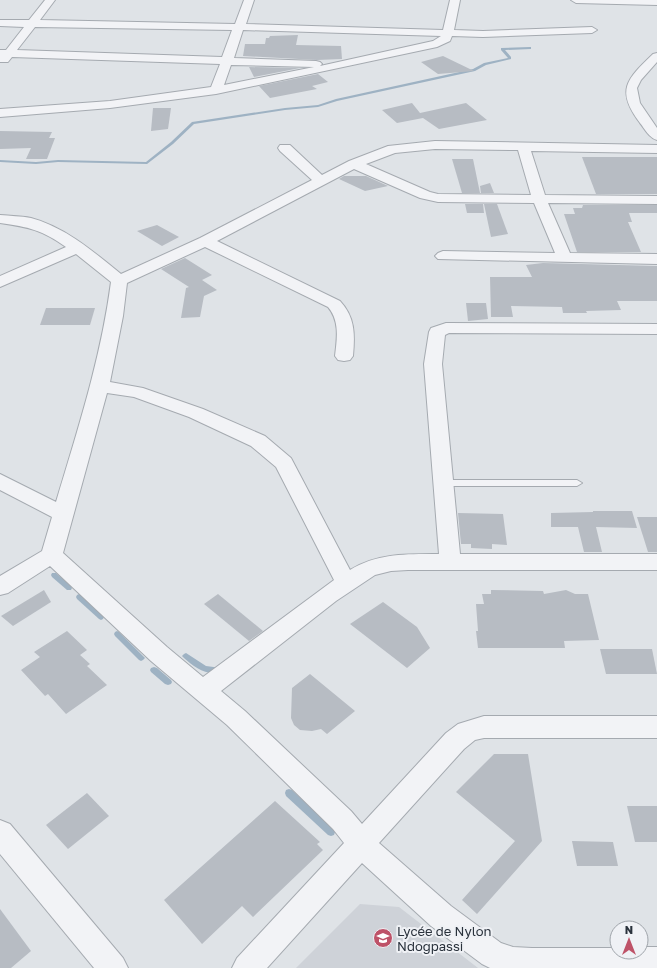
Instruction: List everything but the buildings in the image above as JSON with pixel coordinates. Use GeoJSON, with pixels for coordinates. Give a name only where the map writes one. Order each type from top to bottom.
{"type":"FeatureCollection","features":[{"type":"Feature","properties":{"kind":"street"},"geometry":{"type":"LineString","coordinates":[[0,66],[5,53],[32,24],[50,0]]}},
{"type":"Feature","properties":{"kind":"street"},"geometry":{"type":"LineString","coordinates":[[216,90],[226,60],[241,27],[249,0]]}},
{"type":"Feature","properties":{"kind":"street"},"geometry":{"type":"LineString","coordinates":[[0,113],[51,111],[121,104],[216,90],[288,77],[437,44],[446,39],[455,0]]}},
{"type":"Feature","properties":{"kind":"street"},"geometry":{"type":"LineString","coordinates":[[576,0],[657,2]]}},
{"type":"Feature","properties":{"kind":"street"},"geometry":{"type":"LineString","coordinates":[[0,23],[519,34],[592,30]]}},
{"type":"Feature","properties":{"kind":"street"},"geometry":{"type":"LineString","coordinates":[[5,53],[226,60],[340,66]]}},
{"type":"Feature","properties":{"kind":"street"},"geometry":{"type":"LineString","coordinates":[[657,56],[633,82],[630,89],[633,103],[657,136]]}},
{"type":"Feature","properties":{"kind":"street"},"geometry":{"type":"LineString","coordinates":[[119,281],[205,241],[354,164],[393,149],[435,145],[657,149]]}},
{"type":"Feature","properties":{"kind":"street"},"geometry":{"type":"LineString","coordinates":[[523,146],[539,199],[564,256]]}},
{"type":"Feature","properties":{"kind":"street"},"geometry":{"type":"LineString","coordinates":[[285,148],[321,181]]}},
{"type":"Feature","properties":{"kind":"street"},"geometry":{"type":"LineString","coordinates":[[354,164],[425,195],[438,198],[657,200]]}},
{"type":"Feature","properties":{"kind":"street"},"geometry":{"type":"LineString","coordinates":[[0,219],[28,222],[54,232],[119,281]]}},
{"type":"Feature","properties":{"kind":"street"},"geometry":{"type":"LineString","coordinates":[[205,241],[334,304],[342,312],[346,322],[344,356]]}},
{"type":"Feature","properties":{"kind":"street"},"geometry":{"type":"LineString","coordinates":[[0,282],[77,248]]}},
{"type":"Feature","properties":{"kind":"street"},"geometry":{"type":"LineString","coordinates":[[443,256],[657,258]]}},
{"type":"Feature","properties":{"kind":"street"},"geometry":{"type":"LineString","coordinates":[[0,588],[52,555],[62,514],[99,386],[117,306],[119,281]]}},
{"type":"Feature","properties":{"kind":"street"},"geometry":{"type":"LineString","coordinates":[[450,562],[433,364],[437,332],[440,329],[657,329]]}},
{"type":"Feature","properties":{"kind":"street"},"geometry":{"type":"LineString","coordinates":[[99,386],[138,392],[196,413],[258,441],[284,463],[346,583]]}},
{"type":"Feature","properties":{"kind":"street"},"geometry":{"type":"LineString","coordinates":[[0,481],[62,514]]}},
{"type":"Feature","properties":{"kind":"street"},"geometry":{"type":"LineString","coordinates":[[52,555],[159,654],[204,690],[313,791],[342,820],[362,844],[441,916],[492,954],[513,962],[526,963],[657,962]]}},
{"type":"Feature","properties":{"kind":"street"},"geometry":{"type":"LineString","coordinates":[[204,690],[346,583],[368,569],[408,562],[657,562]]}},
{"type":"Feature","properties":{"kind":"street"},"geometry":{"type":"LineString","coordinates":[[247,968],[292,917],[362,844],[455,741],[467,732],[484,727],[657,727]]}},
{"type":"Feature","properties":{"kind":"street"},"geometry":{"type":"LineString","coordinates":[[0,833],[113,968]]}},
{"type":"Feature","properties":{"kind":"lane"},"geometry":{"type":"LineString","coordinates":[[443,483],[577,483]]}},
{"type":"Feature","properties":{"kind":"shaded area","name":"Lycée de Nylon Ndogpassi"},"geometry":{"type":"Polygon","coordinates":[[[360,904],[399,907],[478,968],[296,968],[360,904]]]}},
{"type":"Feature","properties":{"kind":"waterway"},"geometry":{"type":"LineString","coordinates":[[0,161],[36,163],[58,161],[147,163],[172,143],[193,123],[285,109],[318,106],[336,100],[474,70],[485,64],[510,58],[502,49],[530,48]]}},
{"type":"Feature","properties":{"kind":"waterway"},"geometry":{"type":"LineString","coordinates":[[54,575],[69,588]]}},
{"type":"Feature","properties":{"kind":"waterway"},"geometry":{"type":"LineString","coordinates":[[79,597],[101,617]]}},
{"type":"Feature","properties":{"kind":"waterway"},"geometry":{"type":"LineString","coordinates":[[117,634],[141,658]]}},
{"type":"Feature","properties":{"kind":"waterway"},"geometry":{"type":"LineString","coordinates":[[186,656],[205,669],[218,670]]}},
{"type":"Feature","properties":{"kind":"waterway"},"geometry":{"type":"LineString","coordinates":[[154,670],[168,682]]}},
{"type":"Feature","properties":{"kind":"waterway"},"geometry":{"type":"LineString","coordinates":[[289,793],[331,832]]}},
{"type":"Feature","properties":{"kind":"place","name":"Lycée de Nylon Ndogpassi"},"geometry":{"type":"Point","coordinates":[383,938]}}]}
